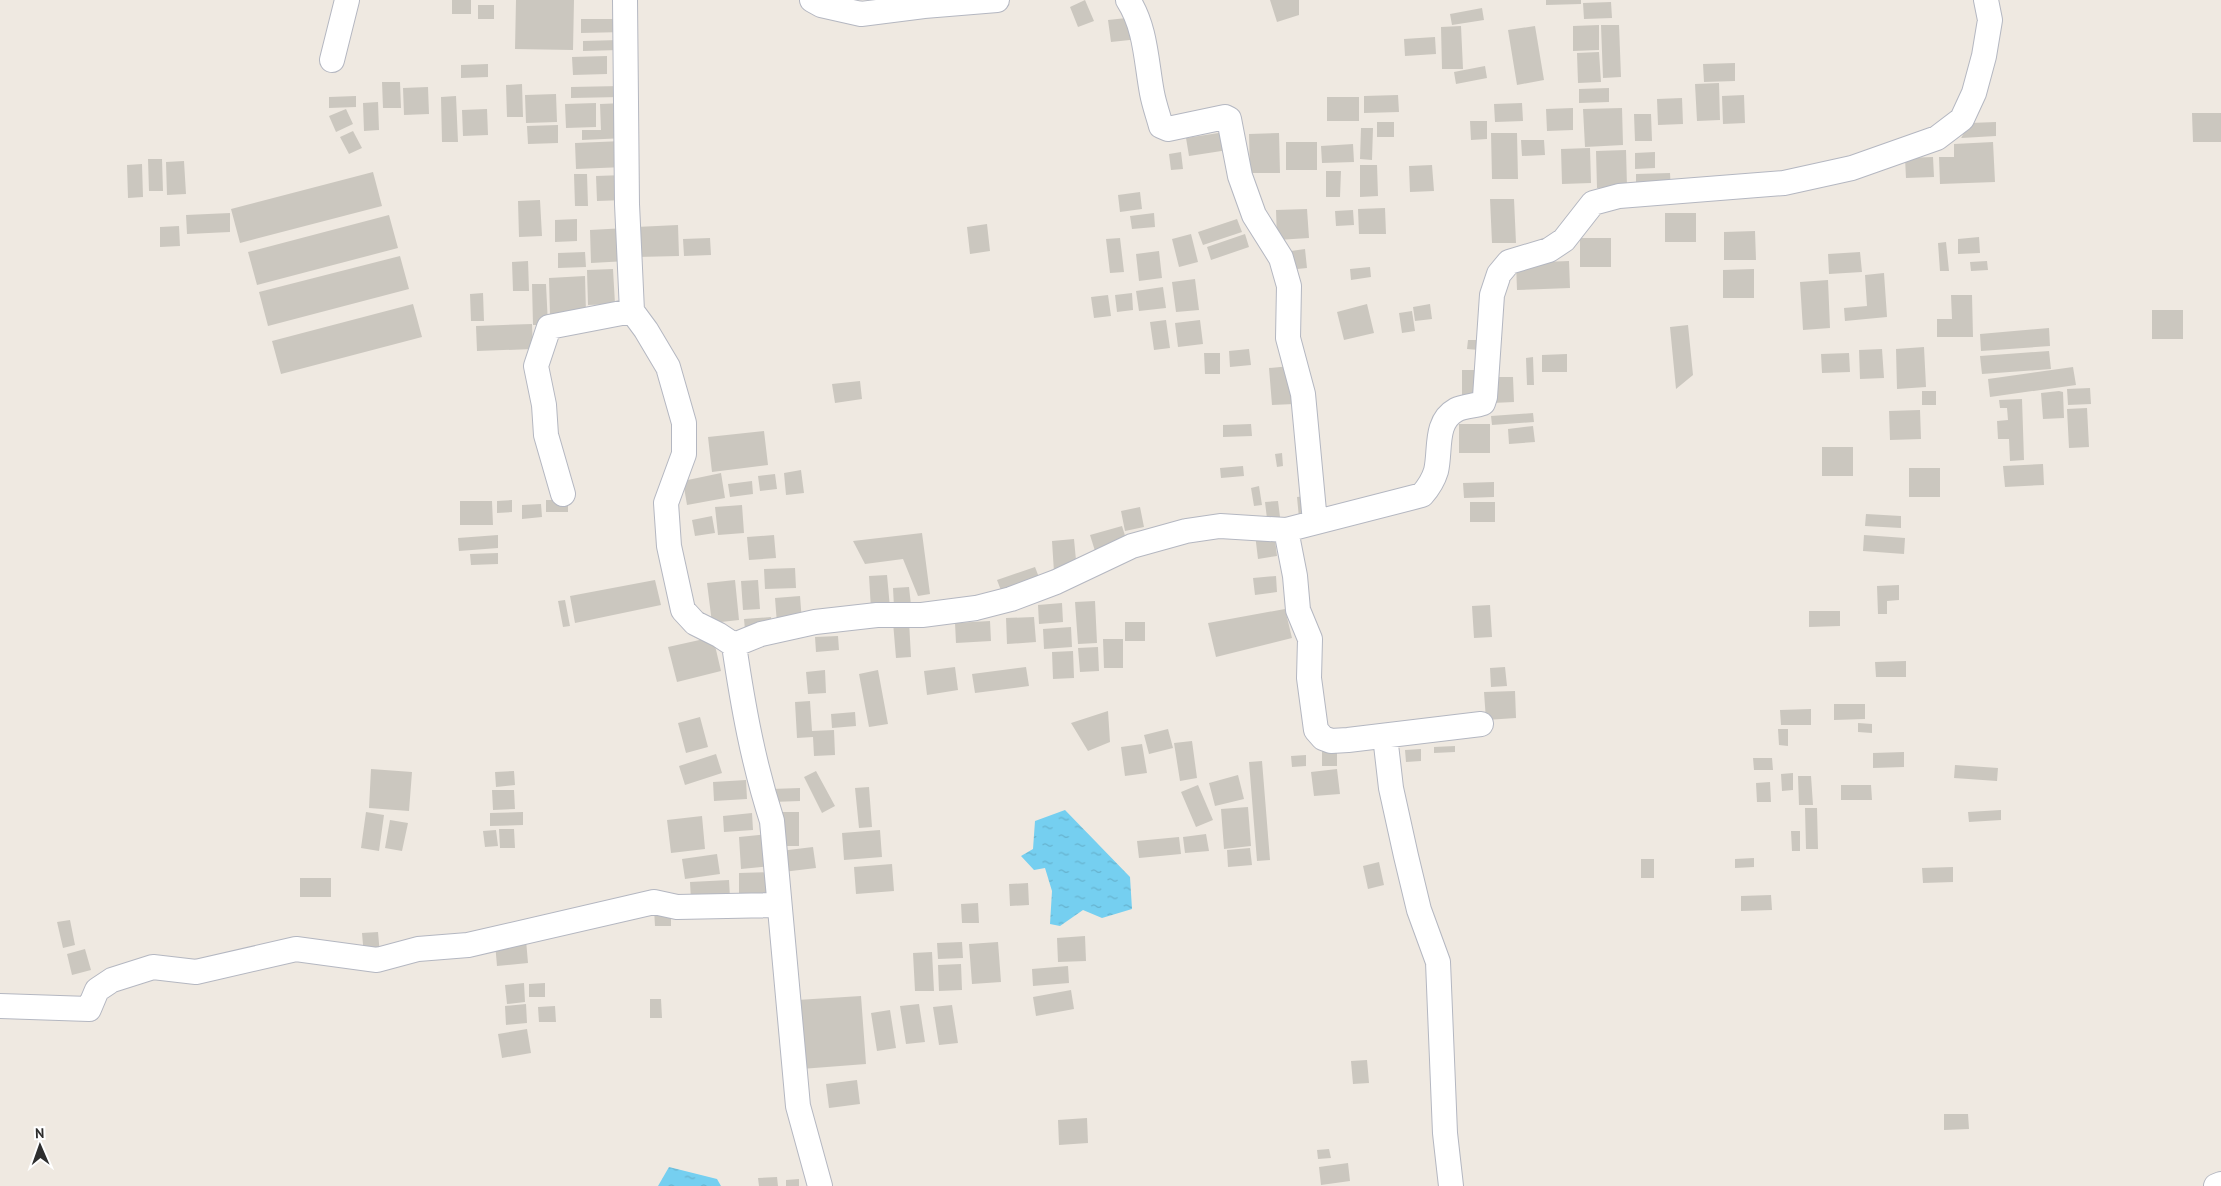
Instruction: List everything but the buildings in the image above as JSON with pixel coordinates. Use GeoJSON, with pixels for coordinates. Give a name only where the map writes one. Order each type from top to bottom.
{"type":"FeatureCollection","features":[{"type":"Feature","properties":{"kind":"street"},"geometry":{"type":"LineString","coordinates":[[332,60],[347,0]]}},
{"type":"Feature","properties":{"kind":"street"},"geometry":{"type":"LineString","coordinates":[[625,0],[627,204],[632,311],[646,330],[668,367],[684,423],[684,454],[666,503],[669,546],[684,610],[695,623],[734,645],[744,719],[759,781],[772,821],[798,1106],[820,1186]]}},
{"type":"Feature","properties":{"kind":"street"},"geometry":{"type":"LineString","coordinates":[[812,0],[821,5],[861,14],[924,6],[997,0]]}},
{"type":"Feature","properties":{"kind":"street"},"geometry":{"type":"LineString","coordinates":[[1128,0],[1140,22],[1146,46],[1152,95],[1161,126],[1168,129],[1225,117],[1229,119],[1240,176],[1254,215],[1281,258],[1289,286],[1288,338],[1303,394],[1315,522]]}},
{"type":"Feature","properties":{"kind":"street"},"geometry":{"type":"LineString","coordinates":[[734,645],[761,634],[815,622],[877,615],[922,615],[985,606],[1011,599],[1056,582],[1132,546],[1186,531],[1220,526],[1251,526],[1286,530],[1422,495],[1432,484],[1436,470],[1441,430],[1447,418],[1457,410],[1483,403],[1492,295],[1499,274],[1509,262],[1549,250],[1564,240],[1593,203],[1619,196],[1784,183],[1852,168],[1937,138],[1962,119],[1974,93],[1984,56],[1990,20],[1986,0]]}},
{"type":"Feature","properties":{"kind":"street"},"geometry":{"type":"LineString","coordinates":[[563,494],[546,436],[544,405],[536,366],[548,327],[632,311]]}},
{"type":"Feature","properties":{"kind":"street"},"geometry":{"type":"LineString","coordinates":[[1286,530],[1296,576],[1298,610],[1310,639],[1309,678],[1316,730],[1323,738],[1331,741],[1481,724]]}},
{"type":"Feature","properties":{"kind":"street"},"geometry":{"type":"LineString","coordinates":[[1385,736],[1390,788],[1419,910],[1438,962],[1445,1133],[1451,1186]]}},
{"type":"Feature","properties":{"kind":"street"},"geometry":{"type":"LineString","coordinates":[[0,1006],[89,1008],[97,990],[112,980],[153,967],[196,972],[296,949],[377,960],[418,949],[468,945],[654,902],[677,907],[780,905]]}},
{"type":"Feature","properties":{"kind":"street"},"geometry":{"type":"LineString","coordinates":[[2216,1186],[2221,1184]]}},
{"type":"Feature","properties":{"kind":"water"},"geometry":{"type":"Polygon","coordinates":[[[1065,810],[1130,877],[1132,909],[1102,918],[1083,910],[1060,926],[1050,924],[1052,891],[1045,868],[1034,870],[1021,856],[1033,849],[1035,821],[1065,810]]]}},
{"type":"Feature","properties":{"kind":"water"},"geometry":{"type":"Polygon","coordinates":[[[669,1167],[717,1179],[721,1186],[658,1186],[669,1167]]]}}]}
